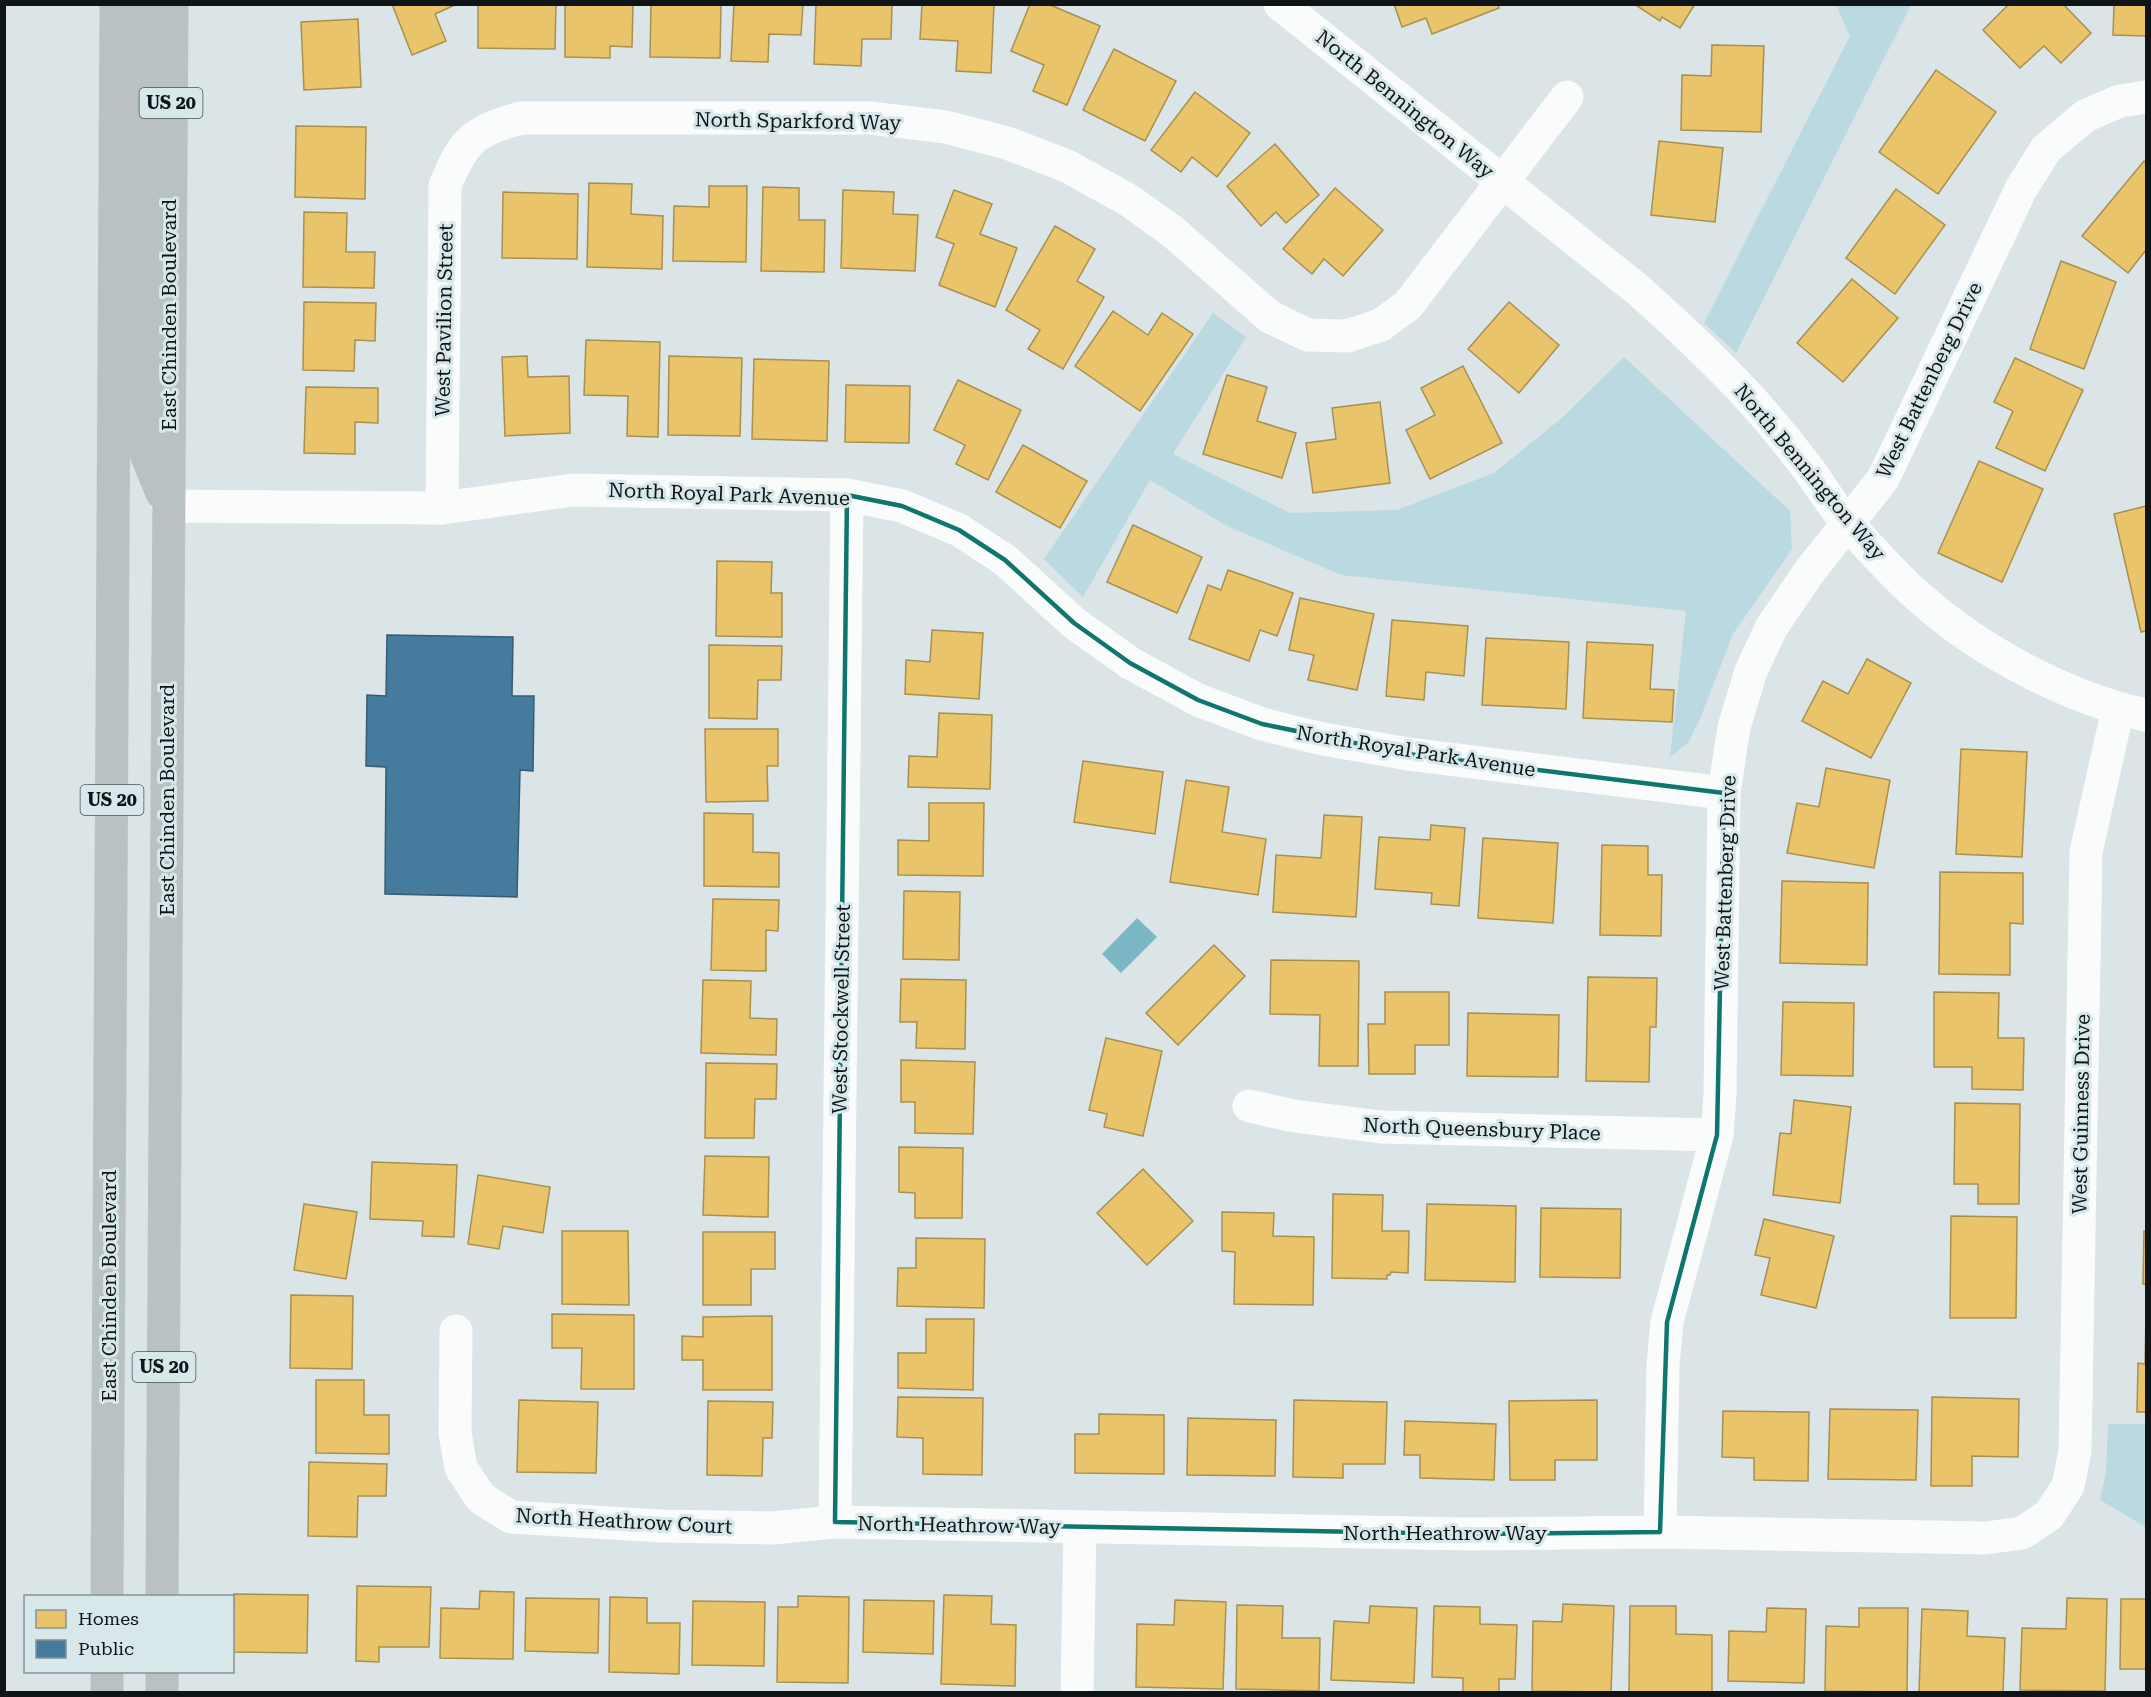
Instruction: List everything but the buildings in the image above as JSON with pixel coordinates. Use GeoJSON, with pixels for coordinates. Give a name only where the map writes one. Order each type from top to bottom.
{"type":"FeatureCollection","features":[{"type":"Feature","properties":{"kind":"main road","name":"East Chinden Boulevard"},"geometry":{"type":"LineString","coordinates":[[107,1595],[116,4]]}},
{"type":"Feature","properties":{"kind":"main road"},"geometry":{"type":"LineString","coordinates":[[140,4],[138,435],[168,506]]}},
{"type":"Feature","properties":{"kind":"main road","name":"East Chinden Boulevard"},"geometry":{"type":"LineString","coordinates":[[162,1595],[172,4]]}},
{"type":"Feature","properties":{"kind":"main road"},"geometry":{"type":"LineString","coordinates":[[107,1673],[107,1692]]}},
{"type":"Feature","properties":{"kind":"main road"},"geometry":{"type":"LineString","coordinates":[[162,1673],[162,1692]]}},
{"type":"Feature","properties":{"kind":"street","name":"North Bennington Way"},"geometry":{"type":"LineString","coordinates":[[1280,4],[1636,289],[1687,333],[1749,397],[1808,469],[1848,523],[1918,596],[1946,620],[2004,658],[2036,675],[2132,712]]}},
{"type":"Feature","properties":{"kind":"street","name":"North Bennington Way"},"geometry":{"type":"LineString","coordinates":[[1502,182],[1567,97]]}},
{"type":"Feature","properties":{"kind":"street","name":"West Battenberg Drive"},"geometry":{"type":"LineString","coordinates":[[1660,1532],[1663,1364],[1667,1322],[1717,1135],[1720,1095],[1724,793],[1734,727],[1751,671],[1772,628],[1809,572],[1883,479],[2021,189],[2046,149],[2085,116],[2133,99]]}},
{"type":"Feature","properties":{"kind":"street","name":"North Sparkford Way"},"geometry":{"type":"LineString","coordinates":[[471,138],[496,125],[521,118],[870,118],[946,127],[1007,143],[1067,166],[1130,201],[1173,232],[1270,317],[1308,335],[1347,336],[1381,325],[1408,305],[1502,182]]}},
{"type":"Feature","properties":{"kind":"street","name":"West Pavilion Street"},"geometry":{"type":"LineString","coordinates":[[442,508],[445,186],[456,160],[471,138]]}},
{"type":"Feature","properties":{"kind":"street","name":"North Royal Park Avenue"},"geometry":{"type":"LineString","coordinates":[[168,506],[442,508],[573,489],[847,495],[903,506],[959,530],[1005,560],[1074,623],[1130,663],[1198,700],[1262,724],[1318,738],[1408,754],[1724,793]]}},
{"type":"Feature","properties":{"kind":"street","name":"West Stockwell Street"},"geometry":{"type":"LineString","coordinates":[[836,1522],[847,495]]}},
{"type":"Feature","properties":{"kind":"street","name":"West Guinness Drive"},"geometry":{"type":"LineString","coordinates":[[2049,1515],[2068,1486],[2075,1450],[2086,852],[2132,712]]}},
{"type":"Feature","properties":{"kind":"street","name":"North Queensbury Place"},"geometry":{"type":"LineString","coordinates":[[1249,1106],[1315,1119],[1381,1127],[1717,1135]]}},
{"type":"Feature","properties":{"kind":"street","name":"North Heathrow Court"},"geometry":{"type":"LineString","coordinates":[[456,1331],[455,1433],[461,1468],[481,1498],[511,1517],[661,1526],[761,1528],[836,1522]]}},
{"type":"Feature","properties":{"kind":"street","name":"North Heathrow Way"},"geometry":{"type":"LineString","coordinates":[[836,1522],[1468,1534],[1660,1532],[1986,1538],[2022,1533],[2049,1515]]}},
{"type":"Feature","properties":{"kind":"street"},"geometry":{"type":"LineString","coordinates":[[1077,1692],[1080,1527]]}},
{"type":"Feature","properties":{"kind":"highlighted area"},"geometry":{"type":"Polygon","coordinates":[[[847,495],[902,506],[959,530],[1005,560],[1074,623],[1130,663],[1198,700],[1262,724],[1408,754],[1724,793],[1717,1135],[1667,1322],[1660,1532],[1468,1534],[835,1522],[847,495]]]}},
{"type":"Feature","properties":{"kind":"shaded area"},"geometry":{"type":"Polygon","coordinates":[[[1836,5],[1911,5],[1736,353],[1704,323],[1850,36],[1836,5]]]}},
{"type":"Feature","properties":{"kind":"shaded area"},"geometry":{"type":"Polygon","coordinates":[[[1213,313],[1246,337],[1173,454],[1290,513],[1397,510],[1494,473],[1563,417],[1624,357],[1790,511],[1792,549],[1733,634],[1700,719],[1688,743],[1670,757],[1686,611],[1341,575],[1227,526],[1150,480],[1083,597],[1044,559],[1213,313]]]}},
{"type":"Feature","properties":{"kind":"shaded area"},"geometry":{"type":"Polygon","coordinates":[[[2108,1424],[2146,1424],[2146,1527],[2100,1500],[2106,1473],[2108,1424]]]}},
{"type":"Feature","properties":{"kind":"water"},"geometry":{"type":"Polygon","coordinates":[[[1137,918],[1157,937],[1121,973],[1102,954],[1137,918]]]}}]}
